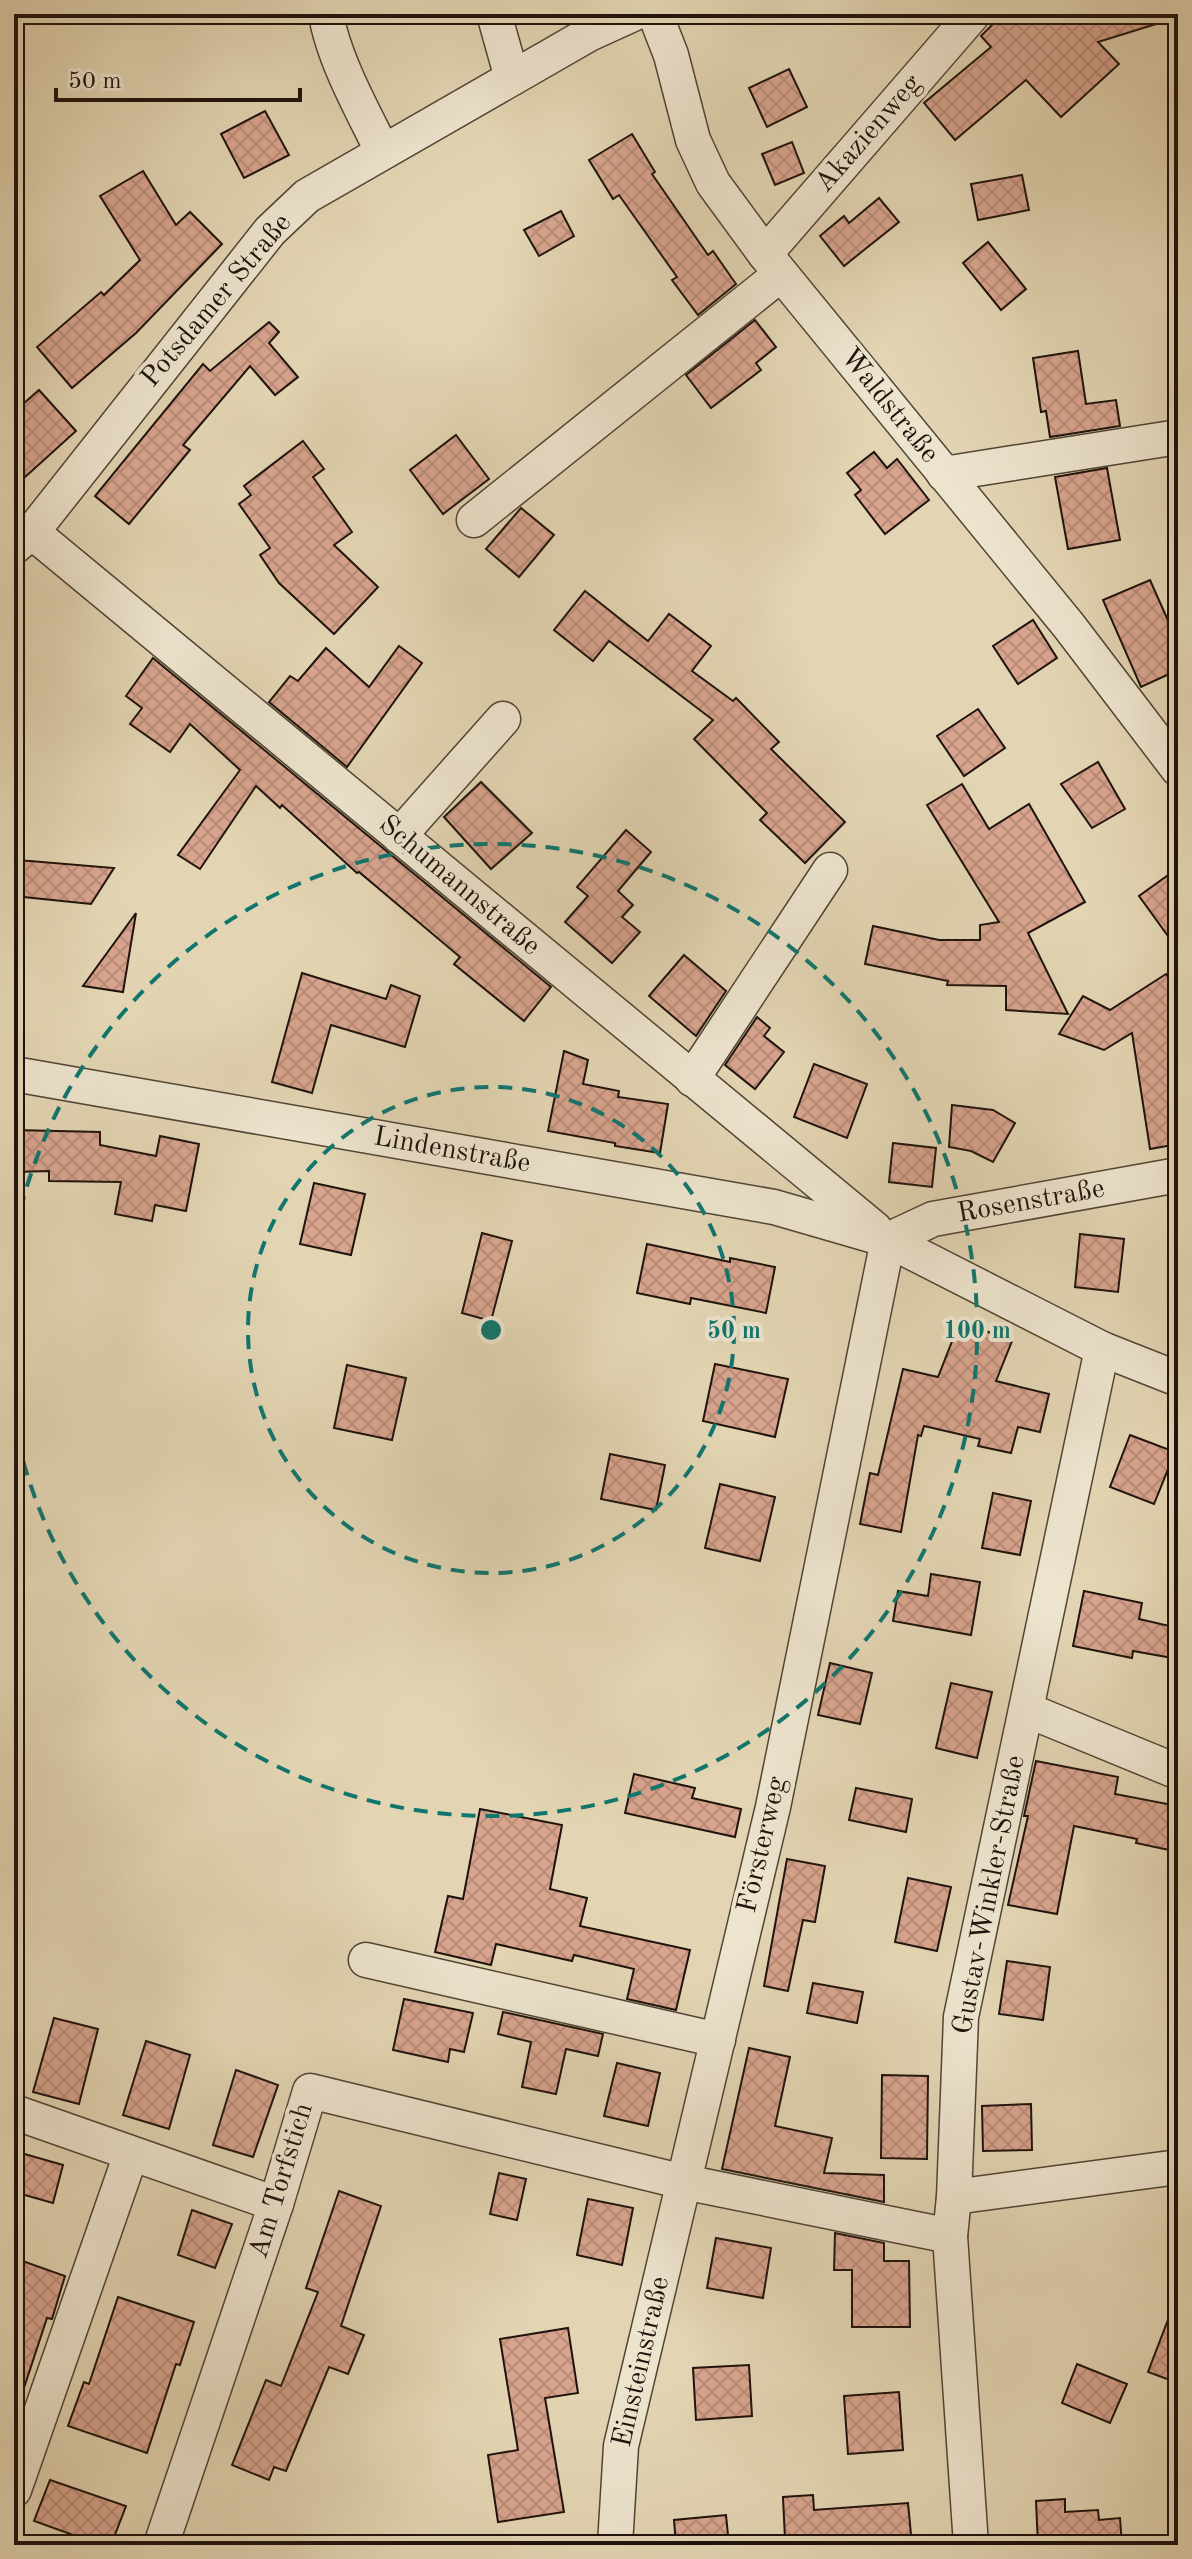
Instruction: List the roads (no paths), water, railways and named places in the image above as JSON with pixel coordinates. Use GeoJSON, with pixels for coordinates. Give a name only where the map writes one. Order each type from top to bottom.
{"type":"FeatureCollection","features":[{"type":"Feature","properties":{"kind":"street"},"geometry":{"type":"LineString","coordinates":[[326,14],[328,30],[383,152]]}},
{"type":"Feature","properties":{"kind":"street"},"geometry":{"type":"LineString","coordinates":[[494,14],[512,78]]}},
{"type":"Feature","properties":{"kind":"street","name":"Potsdamer Straße"},"geometry":{"type":"LineString","coordinates":[[23,540],[270,231],[307,196],[589,34],[633,14]]}},
{"type":"Feature","properties":{"kind":"street","name":"Waldstraße"},"geometry":{"type":"LineString","coordinates":[[655,14],[671,55],[693,140],[713,183],[773,264],[1069,626],[1178,769]]}},
{"type":"Feature","properties":{"kind":"street","name":"Akazienweg"},"geometry":{"type":"LineString","coordinates":[[474,520],[773,264],[973,14]]}},
{"type":"Feature","properties":{"kind":"street"},"geometry":{"type":"LineString","coordinates":[[944,474],[1178,437]]}},
{"type":"Feature","properties":{"kind":"street","name":"Schumannstraße"},"geometry":{"type":"LineString","coordinates":[[23,540],[399,836],[888,1240]]}},
{"type":"Feature","properties":{"kind":"street"},"geometry":{"type":"LineString","coordinates":[[399,836],[503,719]]}},
{"type":"Feature","properties":{"kind":"street"},"geometry":{"type":"LineString","coordinates":[[692,1079],[830,870]]}},
{"type":"Feature","properties":{"kind":"street","name":"Lindenstraße"},"geometry":{"type":"LineString","coordinates":[[14,1074],[774,1207],[888,1240]]}},
{"type":"Feature","properties":{"kind":"street","name":"Rosenstraße"},"geometry":{"type":"LineString","coordinates":[[888,1240],[933,1219],[1178,1175]]}},
{"type":"Feature","properties":{"kind":"street"},"geometry":{"type":"LineString","coordinates":[[888,1240],[1102,1349],[1178,1379]]}},
{"type":"Feature","properties":{"kind":"street","name":"Försterweg"},"geometry":{"type":"LineString","coordinates":[[684,2182],[773,1807],[888,1240]]}},
{"type":"Feature","properties":{"kind":"street","name":"Gustav-Winkler-Straße"},"geometry":{"type":"LineString","coordinates":[[971,2545],[950,2236],[961,2017],[1102,1349]]}},
{"type":"Feature","properties":{"kind":"street"},"geometry":{"type":"LineString","coordinates":[[1027,1710],[1178,1772]]}},
{"type":"Feature","properties":{"kind":"street"},"geometry":{"type":"LineString","coordinates":[[366,1960],[718,2040]]}},
{"type":"Feature","properties":{"kind":"street","name":"Am Torfstich"},"geometry":{"type":"LineString","coordinates":[[161,2545],[276,2204],[310,2091],[684,2182]]}},
{"type":"Feature","properties":{"kind":"street"},"geometry":{"type":"LineString","coordinates":[[14,2112],[276,2204]]}},
{"type":"Feature","properties":{"kind":"street"},"geometry":{"type":"LineString","coordinates":[[14,2490],[131,2154]]}},
{"type":"Feature","properties":{"kind":"street"},"geometry":{"type":"LineString","coordinates":[[954,2197],[1178,2167]]}},
{"type":"Feature","properties":{"kind":"street"},"geometry":{"type":"LineString","coordinates":[[684,2182],[950,2236]]}},
{"type":"Feature","properties":{"kind":"street","name":"Einsteinstraße"},"geometry":{"type":"LineString","coordinates":[[615,2545],[621,2446],[684,2182]]}}]}
